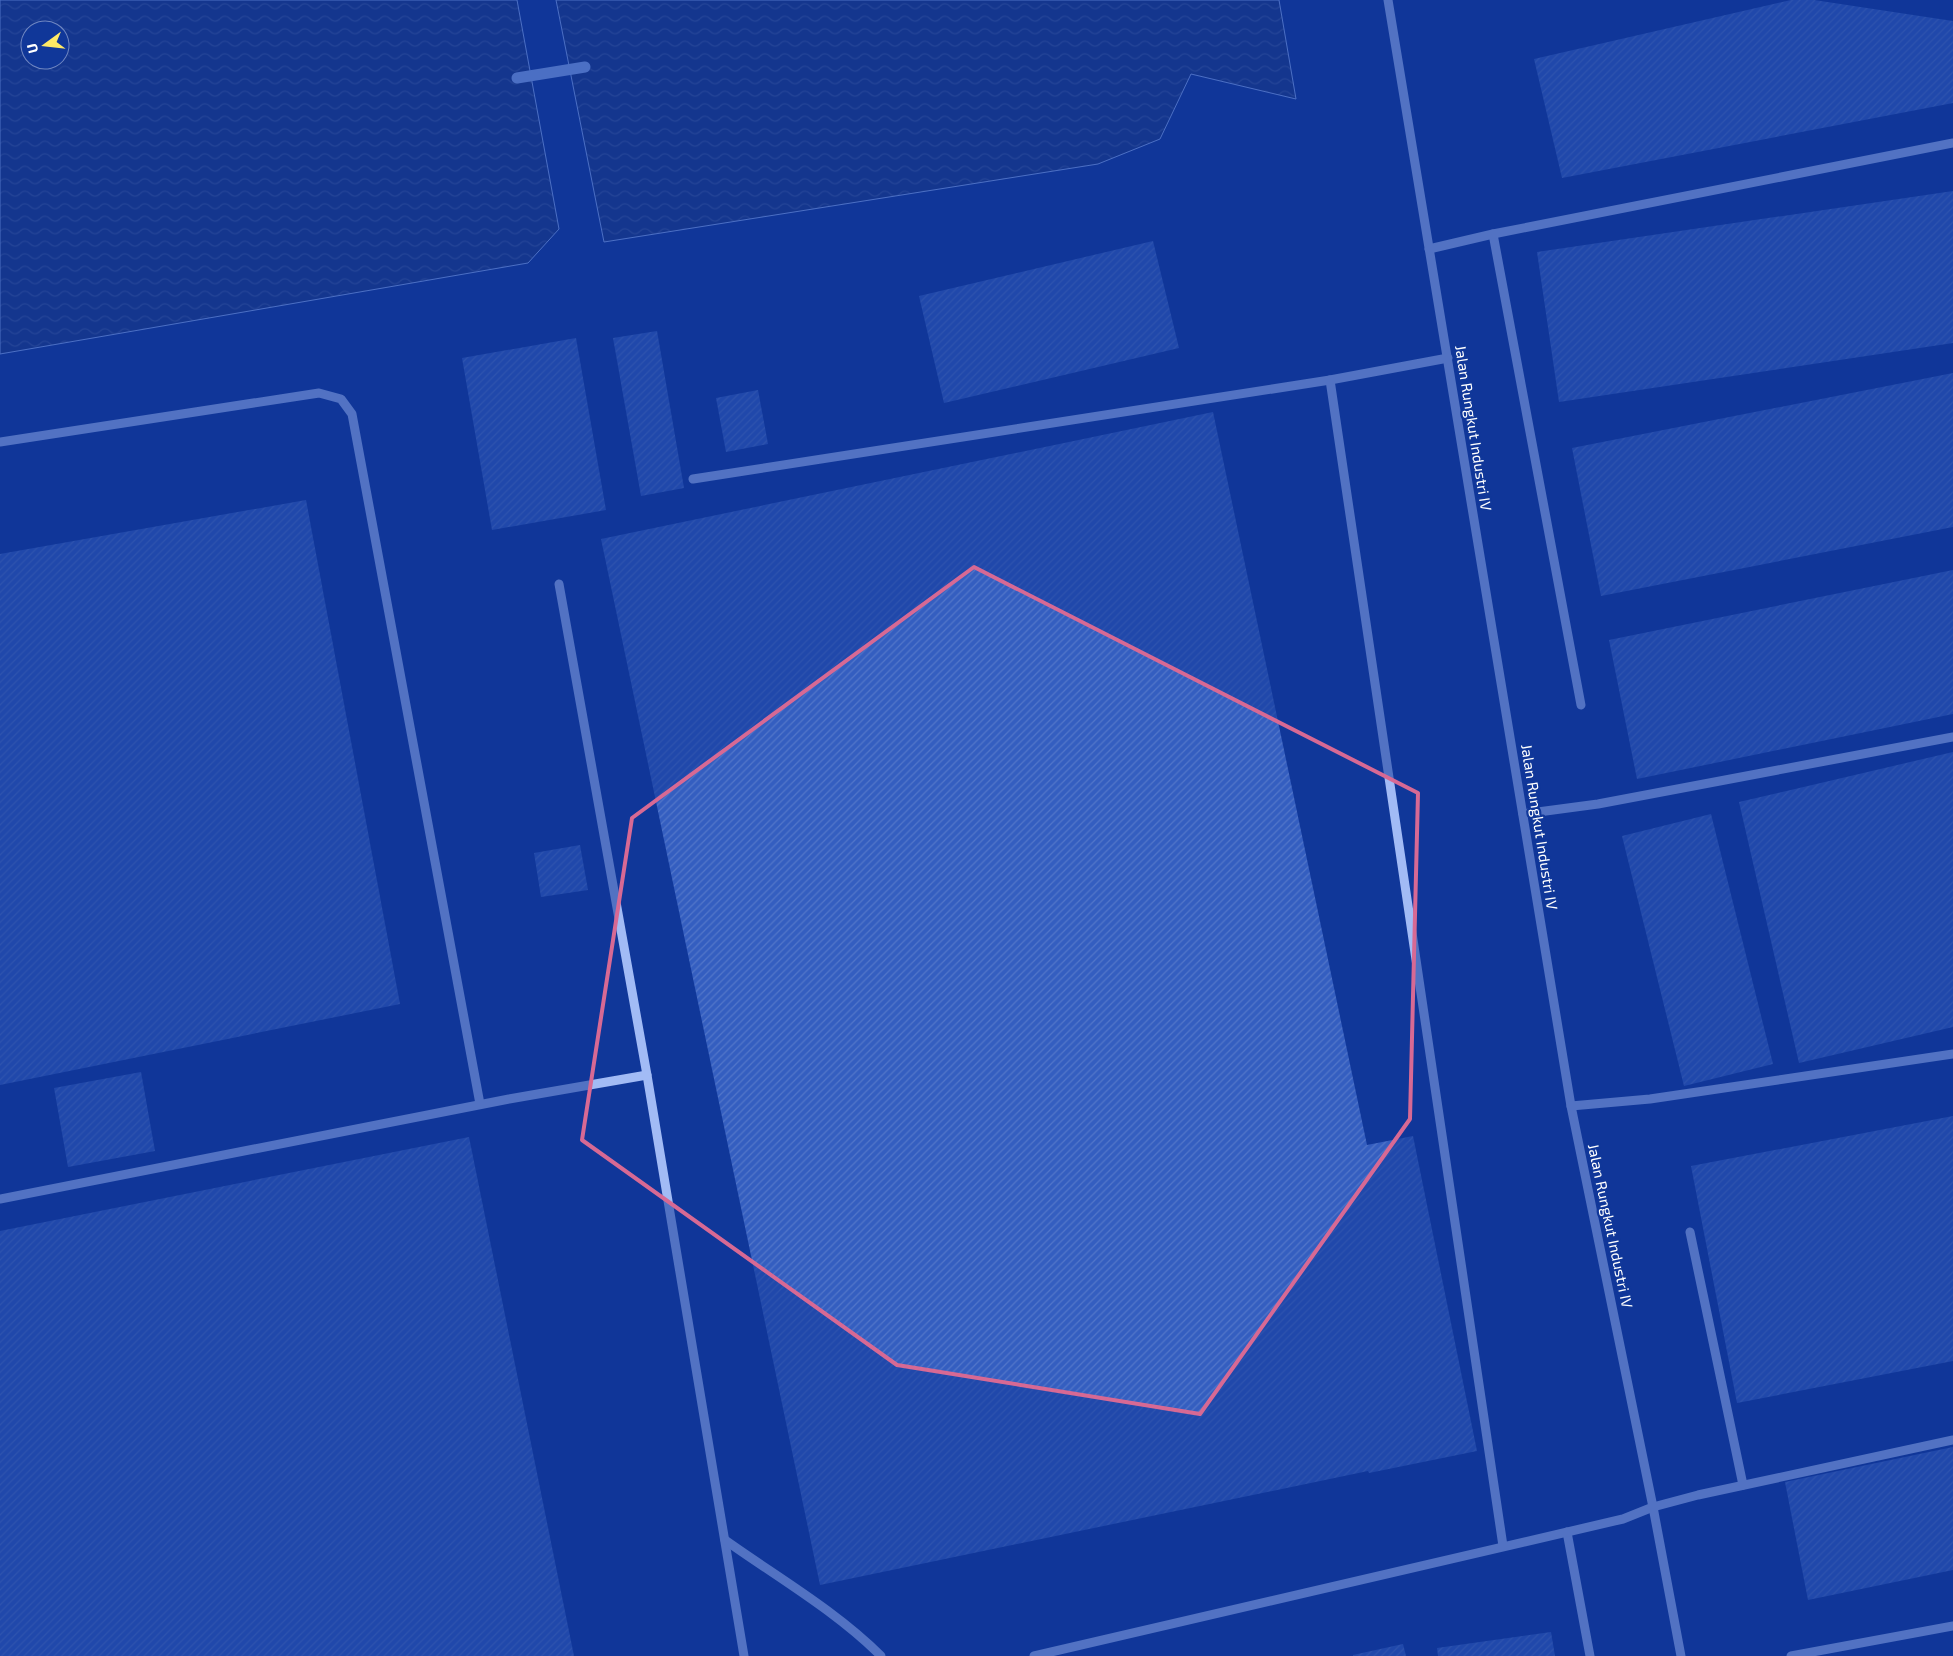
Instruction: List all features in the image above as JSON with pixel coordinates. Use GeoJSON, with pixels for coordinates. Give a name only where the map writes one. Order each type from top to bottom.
{"type":"FeatureCollection","features":[{"type":"Feature","properties":{"kind":"street","name":"Jalan Rungkut Industri IV"},"geometry":{"type":"LineString","coordinates":[[1388,0],[1571,1106],[1653,1507],[1681,1656]]}},
{"type":"Feature","properties":{"kind":"street"},"geometry":{"type":"LineString","coordinates":[[1429,249],[1493,234],[1953,143]]}},
{"type":"Feature","properties":{"kind":"street"},"geometry":{"type":"LineString","coordinates":[[1493,234],[1581,705]]}},
{"type":"Feature","properties":{"kind":"street"},"geometry":{"type":"LineString","coordinates":[[693,479],[1330,380],[1448,358]]}},
{"type":"Feature","properties":{"kind":"street"},"geometry":{"type":"LineString","coordinates":[[1330,380],[1503,1546]]}},
{"type":"Feature","properties":{"kind":"street"},"geometry":{"type":"LineString","coordinates":[[0,442],[319,393],[341,399],[352,414],[480,1104]]}},
{"type":"Feature","properties":{"kind":"street"},"geometry":{"type":"LineString","coordinates":[[560,584],[647,1075],[744,1656]]}},
{"type":"Feature","properties":{"kind":"street"},"geometry":{"type":"LineString","coordinates":[[1522,814],[1598,804],[1953,737]]}},
{"type":"Feature","properties":{"kind":"street"},"geometry":{"type":"LineString","coordinates":[[1571,1106],[1650,1099],[1953,1054]]}},
{"type":"Feature","properties":{"kind":"street"},"geometry":{"type":"LineString","coordinates":[[0,1199],[508,1098],[647,1075]]}},
{"type":"Feature","properties":{"kind":"street"},"geometry":{"type":"LineString","coordinates":[[1690,1232],[1743,1485]]}},
{"type":"Feature","properties":{"kind":"street"},"geometry":{"type":"LineString","coordinates":[[1034,1656],[1503,1546],[1623,1520],[1653,1507],[1743,1485],[1953,1440]]}},
{"type":"Feature","properties":{"kind":"street"},"geometry":{"type":"LineString","coordinates":[[1567,1532],[1590,1656]]}},
{"type":"Feature","properties":{"kind":"street"},"geometry":{"type":"LineString","coordinates":[[724,1540],[824,1609],[869,1644],[881,1656]]}},
{"type":"Feature","properties":{"kind":"street"},"geometry":{"type":"LineString","coordinates":[[1791,1656],[1953,1626]]}},
{"type":"Feature","properties":{"kind":"highlighted area"},"geometry":{"type":"Polygon","coordinates":[[[974,567],[1418,793],[1410,1119],[1200,1414],[897,1365],[582,1140],[632,818],[974,567]]]}},
{"type":"Feature","properties":{"kind":"water"},"geometry":{"type":"Polygon","coordinates":[[[0,0],[517,0],[559,229],[528,263],[0,354],[0,0]]]}},
{"type":"Feature","properties":{"kind":"water"},"geometry":{"type":"Polygon","coordinates":[[[556,0],[1279,0],[1296,99],[1191,74],[1160,139],[1098,164],[604,242],[556,0]]]}},
{"type":"Feature","properties":{"kind":"building"},"geometry":{"type":"Polygon","coordinates":[[[1791,0],[1814,0],[1953,21],[1953,103],[1562,178],[1534,59],[1791,0]]]}},
{"type":"Feature","properties":{"kind":"building"},"geometry":{"type":"Polygon","coordinates":[[[1953,191],[1953,343],[1559,402],[1537,252],[1953,191]]]}},
{"type":"Feature","properties":{"kind":"building"},"geometry":{"type":"Polygon","coordinates":[[[1153,241],[1179,348],[944,403],[919,296],[1153,241]]]}},
{"type":"Feature","properties":{"kind":"building"},"geometry":{"type":"Polygon","coordinates":[[[657,331],[684,488],[641,496],[613,338],[657,331]]]}},
{"type":"Feature","properties":{"kind":"building"},"geometry":{"type":"Polygon","coordinates":[[[576,338],[606,510],[492,530],[462,358],[576,338]]]}},
{"type":"Feature","properties":{"kind":"building"},"geometry":{"type":"Polygon","coordinates":[[[1953,373],[1953,527],[1601,596],[1572,448],[1953,373]]]}},
{"type":"Feature","properties":{"kind":"building"},"geometry":{"type":"Polygon","coordinates":[[[758,390],[768,444],[726,452],[716,398],[758,390]]]}},
{"type":"Feature","properties":{"kind":"building"},"geometry":{"type":"Polygon","coordinates":[[[1213,412],[1367,1145],[1413,1136],[1477,1451],[1369,1473],[1368,1471],[820,1585],[601,539],[1213,412]]]}},
{"type":"Feature","properties":{"kind":"building"},"geometry":{"type":"Polygon","coordinates":[[[306,500],[400,1004],[0,1085],[0,554],[306,500]]]}},
{"type":"Feature","properties":{"kind":"building"},"geometry":{"type":"Polygon","coordinates":[[[1953,570],[1953,714],[1637,779],[1609,640],[1953,570]]]}},
{"type":"Feature","properties":{"kind":"building"},"geometry":{"type":"Polygon","coordinates":[[[1953,752],[1953,1027],[1799,1063],[1739,802],[1953,752]]]}},
{"type":"Feature","properties":{"kind":"building"},"geometry":{"type":"Polygon","coordinates":[[[1711,814],[1773,1064],[1684,1086],[1622,836],[1711,814]]]}},
{"type":"Feature","properties":{"kind":"building"},"geometry":{"type":"Polygon","coordinates":[[[580,845],[588,890],[541,897],[534,853],[580,845]]]}},
{"type":"Feature","properties":{"kind":"building"},"geometry":{"type":"Polygon","coordinates":[[[141,1072],[155,1151],[68,1167],[54,1088],[141,1072]]]}},
{"type":"Feature","properties":{"kind":"building"},"geometry":{"type":"Polygon","coordinates":[[[1953,1116],[1953,1361],[1737,1403],[1691,1166],[1953,1116]]]}},
{"type":"Feature","properties":{"kind":"building"},"geometry":{"type":"Polygon","coordinates":[[[469,1137],[574,1656],[0,1656],[0,1231],[469,1137]]]}},
{"type":"Feature","properties":{"kind":"building"},"geometry":{"type":"Polygon","coordinates":[[[1953,1447],[1953,1570],[1808,1600],[1785,1482],[1953,1447]]]}},
{"type":"Feature","properties":{"kind":"building"},"geometry":{"type":"Polygon","coordinates":[[[1551,1632],[1555,1656],[1438,1656],[1437,1648],[1551,1632]]]}},
{"type":"Feature","properties":{"kind":"building"},"geometry":{"type":"Polygon","coordinates":[[[1403,1644],[1406,1656],[1353,1656],[1353,1655],[1403,1644]]]}},
{"type":"Feature","properties":{"kind":"waterway"},"geometry":{"type":"LineString","coordinates":[[517,78],[585,67]]}}]}
